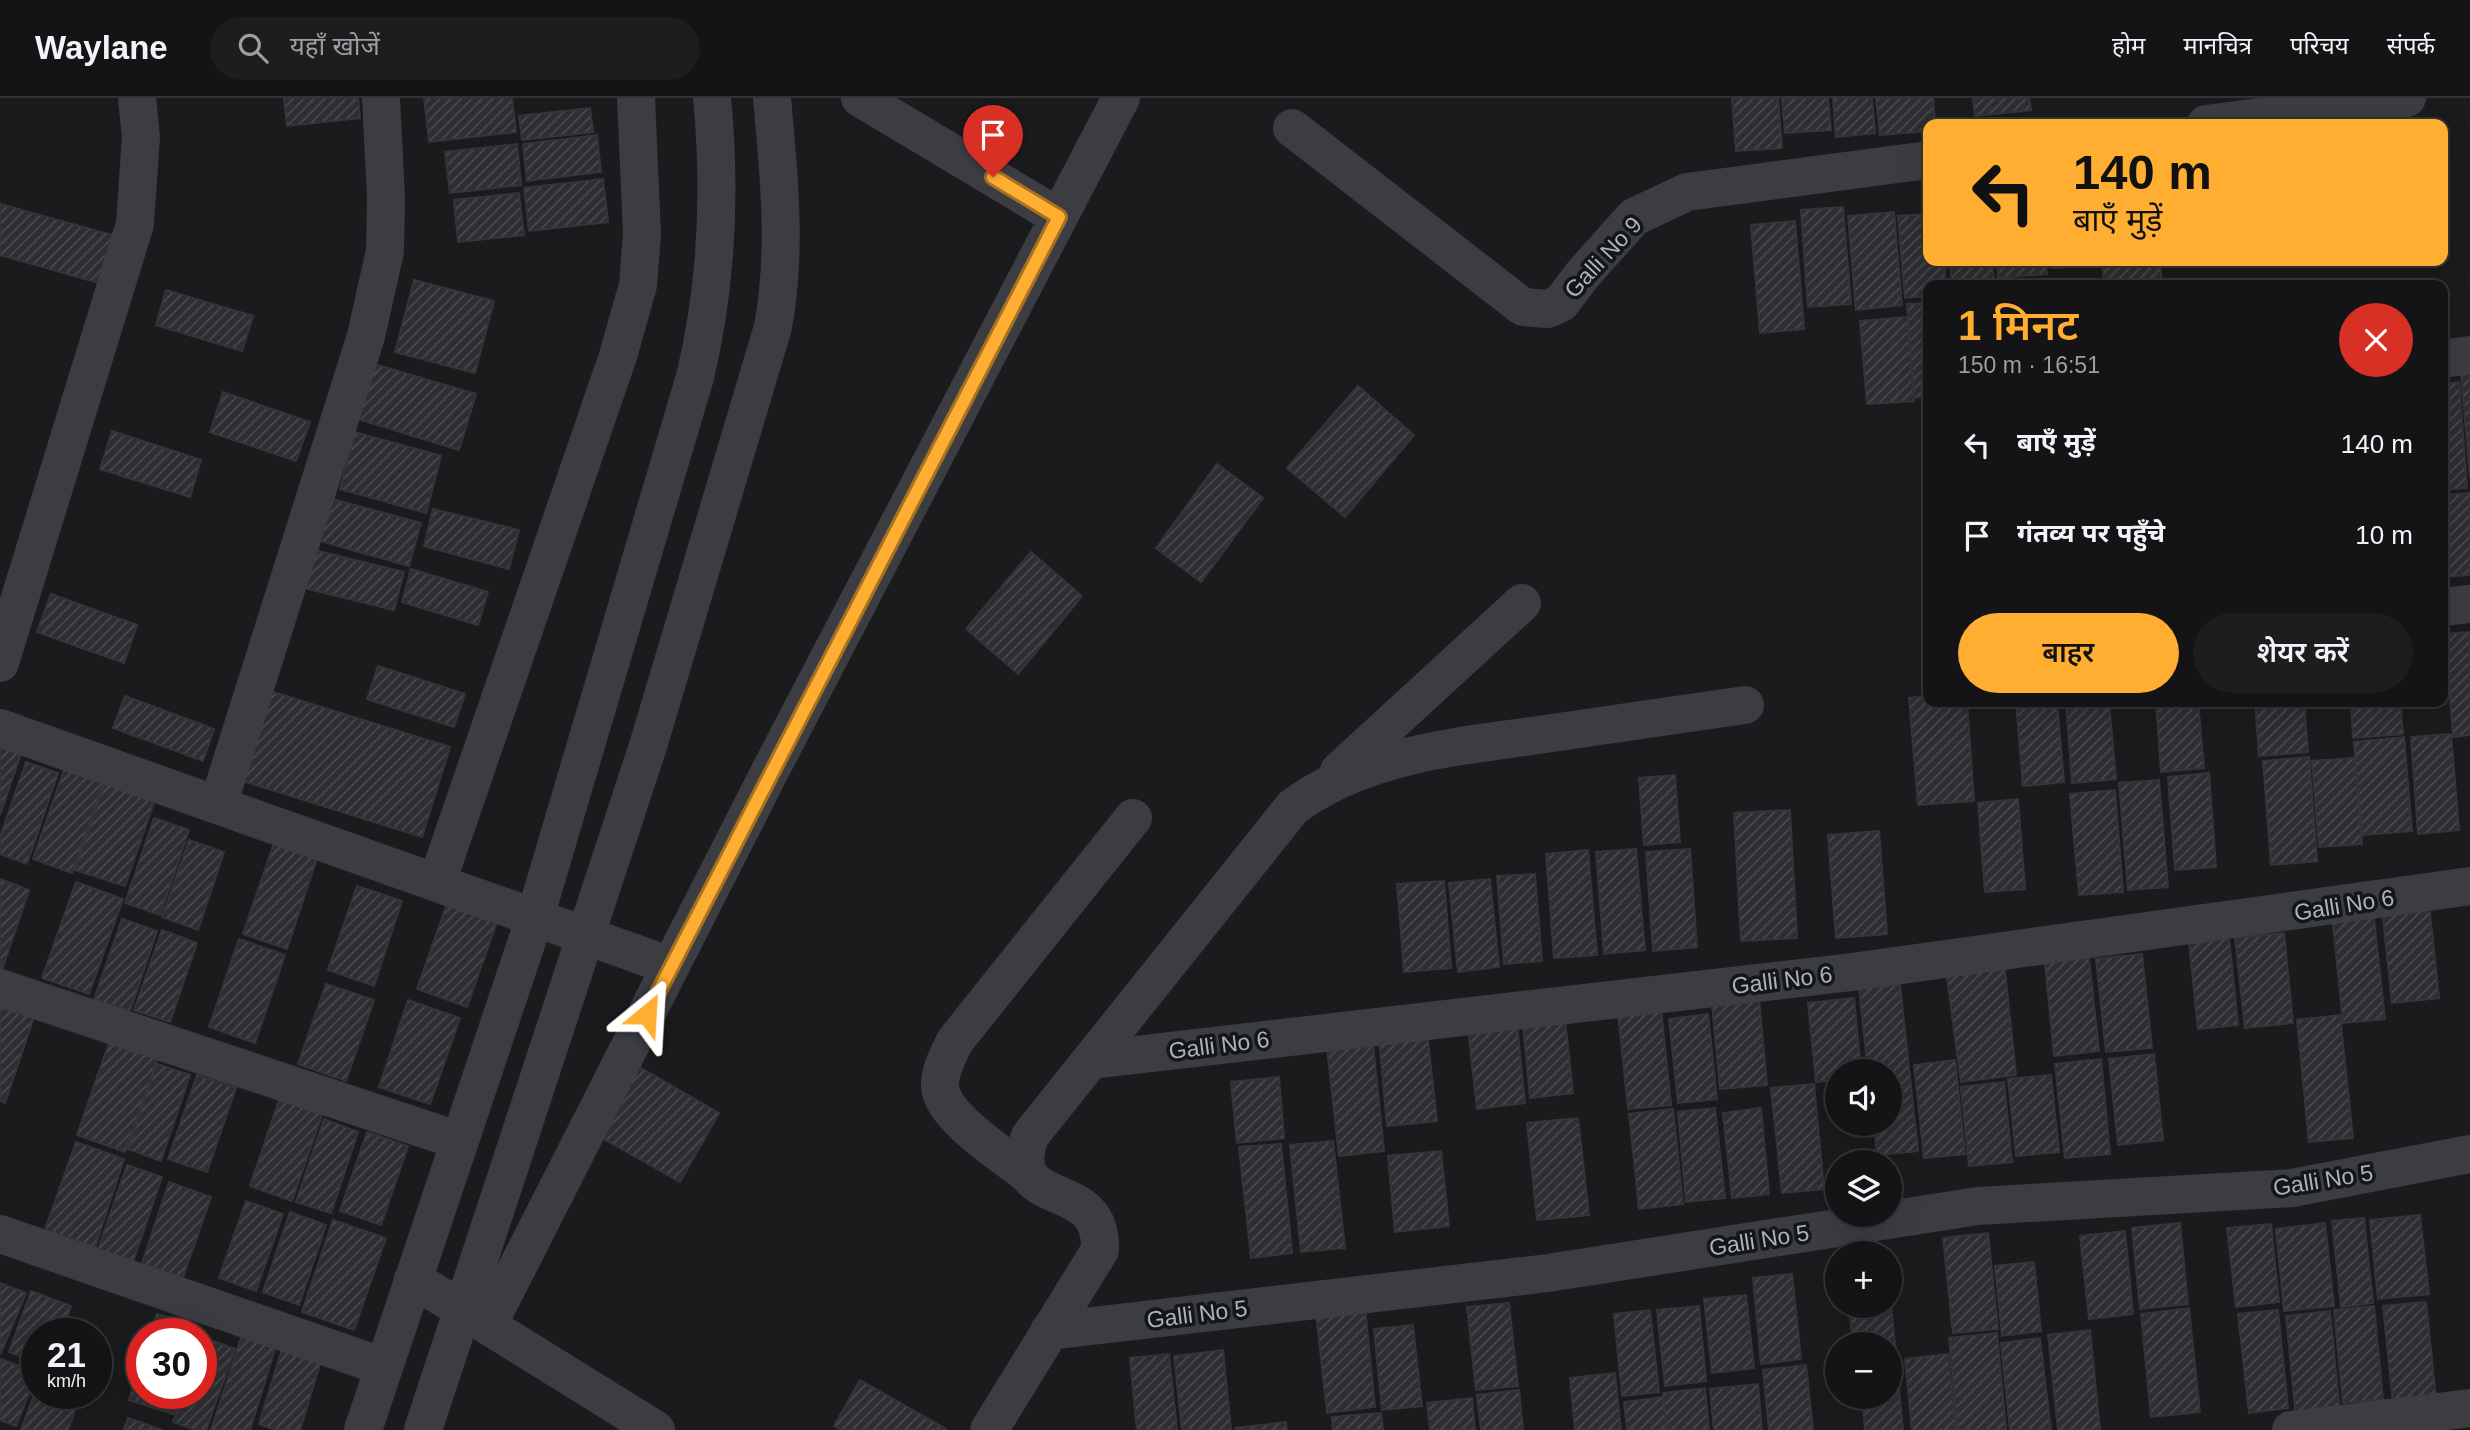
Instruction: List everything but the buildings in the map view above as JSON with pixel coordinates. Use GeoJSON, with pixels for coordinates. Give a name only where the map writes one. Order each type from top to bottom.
{"type":"FeatureCollection","features":[{"type":"Feature","properties":{"kind":"street"},"geometry":{"type":"LineString","coordinates":[[0,663],[135,224],[141,137],[137,98]]}},
{"type":"Feature","properties":{"kind":"street"},"geometry":{"type":"LineString","coordinates":[[218,805],[366,336],[385,251],[386,198],[381,98]]}},
{"type":"Feature","properties":{"kind":"street"},"geometry":{"type":"LineString","coordinates":[[438,882],[618,356],[638,285],[642,234],[636,98]]}},
{"type":"Feature","properties":{"kind":"street"},"geometry":{"type":"LineString","coordinates":[[363,1430],[535,917],[705,334],[713,289],[716,209],[712,98]]}},
{"type":"Feature","properties":{"kind":"street"},"geometry":{"type":"LineString","coordinates":[[430,1429],[476,1316],[587,936],[652,733],[773,327],[779,292],[782,235],[772,98]]}},
{"type":"Feature","properties":{"kind":"street"},"geometry":{"type":"LineString","coordinates":[[860,98],[1059,217]]}},
{"type":"Feature","properties":{"kind":"street"},"geometry":{"type":"LineString","coordinates":[[476,1316],[671,966],[1121,98]]}},
{"type":"Feature","properties":{"kind":"street"},"geometry":{"type":"LineString","coordinates":[[2245,119],[2407,98]]}},
{"type":"Feature","properties":{"kind":"street","name":"Galli No 9"},"geometry":{"type":"LineString","coordinates":[[1292,128],[1523,307],[1540,310],[1561,303],[1634,217],[1686,192],[1923,161]]}},
{"type":"Feature","properties":{"kind":"street"},"geometry":{"type":"LineString","coordinates":[[2448,358],[2470,355]]}},
{"type":"Feature","properties":{"kind":"street"},"geometry":{"type":"LineString","coordinates":[[1027,1174],[1025,1151],[1030,1136],[1293,807],[1322,786],[1522,603]]}},
{"type":"Feature","properties":{"kind":"street"},"geometry":{"type":"LineString","coordinates":[[2448,606],[2470,604]]}},
{"type":"Feature","properties":{"kind":"street"},"geometry":{"type":"LineString","coordinates":[[1322,786],[1373,765],[1446,749],[1745,705]]}},
{"type":"Feature","properties":{"kind":"street"},"geometry":{"type":"LineString","coordinates":[[0,728],[671,966]]}},
{"type":"Feature","properties":{"kind":"street"},"geometry":{"type":"LineString","coordinates":[[989,1430],[1049,1331],[1095,1264],[1100,1250],[1101,1232],[1095,1219],[1082,1204],[1038,1186],[949,1111],[940,1086],[944,1062],[955,1041],[1133,818]]}},
{"type":"Feature","properties":{"kind":"street","name":"Galli No 6"},"geometry":{"type":"LineString","coordinates":[[1092,1060],[1852,972],[2470,886]]}},
{"type":"Feature","properties":{"kind":"street"},"geometry":{"type":"LineString","coordinates":[[0,988],[460,1141]]}},
{"type":"Feature","properties":{"kind":"street","name":"Galli No 5"},"geometry":{"type":"LineString","coordinates":[[1049,1331],[1548,1273],[1978,1206],[2292,1188],[2470,1154]]}},
{"type":"Feature","properties":{"kind":"street"},"geometry":{"type":"LineString","coordinates":[[0,1234],[384,1367]]}},
{"type":"Feature","properties":{"kind":"street"},"geometry":{"type":"LineString","coordinates":[[413,1279],[656,1430]]}},
{"type":"Feature","properties":{"kind":"street"},"geometry":{"type":"LineString","coordinates":[[2291,1430],[2470,1409]]}},
{"type":"Feature","properties":{"kind":"route"},"geometry":{"type":"LineString","coordinates":[[647,1014],[769,773],[1059,217],[993,177]]}}]}
